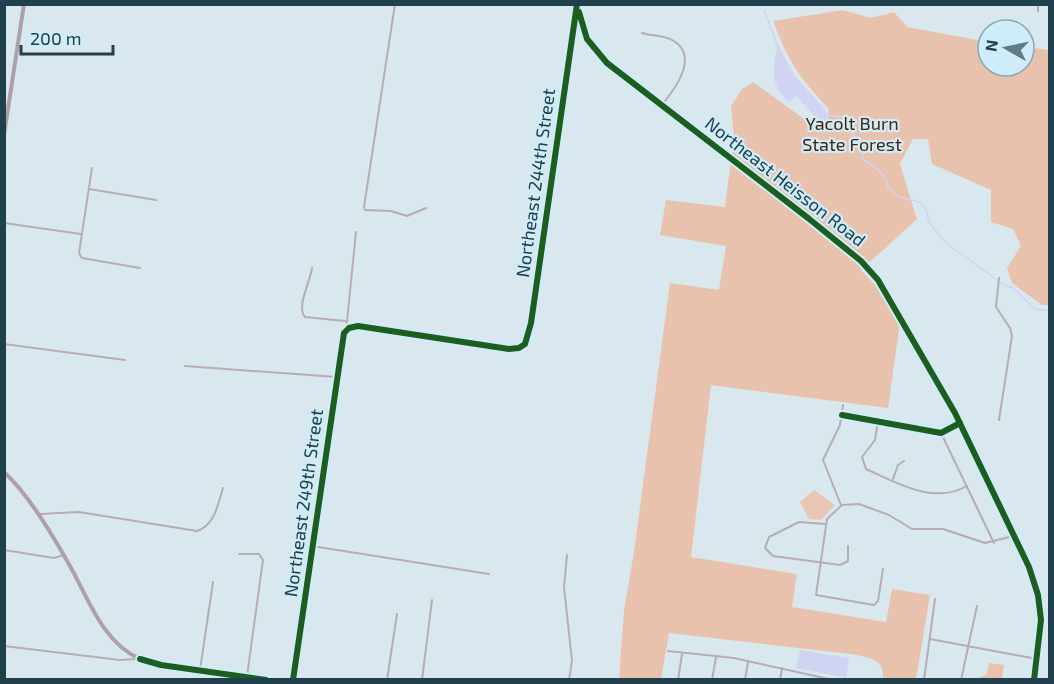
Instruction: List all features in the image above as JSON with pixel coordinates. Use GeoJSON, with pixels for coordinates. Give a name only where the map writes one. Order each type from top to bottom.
{"type":"FeatureCollection","features":[{"type":"Feature","properties":{"kind":"street"},"geometry":{"type":"LineString","coordinates":[[4,135],[24,4]]}},
{"type":"Feature","properties":{"kind":"street"},"geometry":{"type":"LineString","coordinates":[[395,4],[364,207],[365,210],[390,211],[407,216],[426,208]]}},
{"type":"Feature","properties":{"kind":"street","name":"Northeast Heisson Road"},"geometry":{"type":"LineString","coordinates":[[578,4],[582,28],[598,55],[861,261],[882,288],[960,423],[1029,567],[1040,608],[1034,680]]}},
{"type":"Feature","properties":{"kind":"street","name":"Northeast 244th Street"},"geometry":{"type":"LineString","coordinates":[[345,331],[358,326],[509,349],[523,346],[529,334],[578,4]]}},
{"type":"Feature","properties":{"kind":"street"},"geometry":{"type":"LineString","coordinates":[[1038,4],[1038,11]]}},
{"type":"Feature","properties":{"kind":"street"},"geometry":{"type":"LineString","coordinates":[[572,36],[582,28]]}},
{"type":"Feature","properties":{"kind":"street"},"geometry":{"type":"LineString","coordinates":[[642,33],[675,41],[685,55],[684,69],[671,94],[661,105]]}},
{"type":"Feature","properties":{"kind":"street"},"geometry":{"type":"LineString","coordinates":[[92,168],[79,253],[82,258],[140,267]]}},
{"type":"Feature","properties":{"kind":"street"},"geometry":{"type":"LineString","coordinates":[[89,189],[156,200]]}},
{"type":"Feature","properties":{"kind":"street"},"geometry":{"type":"LineString","coordinates":[[4,223],[81,234]]}},
{"type":"Feature","properties":{"kind":"street","name":"Northeast 249th Street"},"geometry":{"type":"LineString","coordinates":[[293,680],[345,331],[356,232]]}},
{"type":"Feature","properties":{"kind":"street"},"geometry":{"type":"LineString","coordinates":[[312,268],[310,286],[301,303],[301,312],[305,317],[345,321]]}},
{"type":"Feature","properties":{"kind":"street"},"geometry":{"type":"LineString","coordinates":[[999,278],[996,307],[1010,328],[1012,336],[999,420]]}},
{"type":"Feature","properties":{"kind":"street"},"geometry":{"type":"LineString","coordinates":[[4,344],[125,360]]}},
{"type":"Feature","properties":{"kind":"street"},"geometry":{"type":"LineString","coordinates":[[185,366],[337,377]]}},
{"type":"Feature","properties":{"kind":"street"},"geometry":{"type":"LineString","coordinates":[[841,505],[823,460],[842,416],[843,405]]}},
{"type":"Feature","properties":{"kind":"street"},"geometry":{"type":"LineString","coordinates":[[842,416],[941,432],[960,423]]}},
{"type":"Feature","properties":{"kind":"street"},"geometry":{"type":"LineString","coordinates":[[878,421],[875,440],[864,451],[861,459],[865,467],[931,495],[950,494],[967,486]]}},
{"type":"Feature","properties":{"kind":"street"},"geometry":{"type":"LineString","coordinates":[[941,432],[994,543]]}},
{"type":"Feature","properties":{"kind":"street"},"geometry":{"type":"LineString","coordinates":[[893,479],[898,465],[904,461]]}},
{"type":"Feature","properties":{"kind":"street"},"geometry":{"type":"LineString","coordinates":[[4,472],[64,555],[103,627],[124,650],[140,659]]}},
{"type":"Feature","properties":{"kind":"street"},"geometry":{"type":"LineString","coordinates":[[37,515],[79,512],[197,531],[206,527],[213,518],[223,488]]}},
{"type":"Feature","properties":{"kind":"street"},"geometry":{"type":"LineString","coordinates":[[883,569],[878,601],[873,605],[816,595],[825,524],[829,515],[841,505],[859,504],[890,515],[912,529],[943,529],[985,543],[994,543],[1014,536]]}},
{"type":"Feature","properties":{"kind":"street"},"geometry":{"type":"LineString","coordinates":[[825,524],[799,522],[769,537],[764,544],[766,551],[773,556],[844,565],[849,558],[848,546]]}},
{"type":"Feature","properties":{"kind":"street"},"geometry":{"type":"LineString","coordinates":[[312,546],[489,574]]}},
{"type":"Feature","properties":{"kind":"street"},"geometry":{"type":"LineString","coordinates":[[4,550],[54,558],[64,555]]}},
{"type":"Feature","properties":{"kind":"street"},"geometry":{"type":"LineString","coordinates":[[239,554],[259,554],[263,560],[247,676]]}},
{"type":"Feature","properties":{"kind":"street"},"geometry":{"type":"LineString","coordinates":[[567,555],[564,587],[572,661],[569,680]]}},
{"type":"Feature","properties":{"kind":"street"},"geometry":{"type":"LineString","coordinates":[[200,670],[213,582]]}},
{"type":"Feature","properties":{"kind":"street"},"geometry":{"type":"LineString","coordinates":[[924,680],[935,598]]}},
{"type":"Feature","properties":{"kind":"street"},"geometry":{"type":"LineString","coordinates":[[422,680],[432,600]]}},
{"type":"Feature","properties":{"kind":"street"},"geometry":{"type":"LineString","coordinates":[[961,680],[977,606]]}},
{"type":"Feature","properties":{"kind":"street"},"geometry":{"type":"LineString","coordinates":[[387,680],[397,614]]}},
{"type":"Feature","properties":{"kind":"street"},"geometry":{"type":"LineString","coordinates":[[930,639],[1037,659]]}},
{"type":"Feature","properties":{"kind":"street"},"geometry":{"type":"LineString","coordinates":[[4,646],[120,660],[140,659],[266,680]]}},
{"type":"Feature","properties":{"kind":"street"},"geometry":{"type":"LineString","coordinates":[[668,651],[748,661],[833,680]]}},
{"type":"Feature","properties":{"kind":"street"},"geometry":{"type":"LineString","coordinates":[[678,680],[682,654]]}},
{"type":"Feature","properties":{"kind":"street"},"geometry":{"type":"LineString","coordinates":[[712,680],[716,657]]}},
{"type":"Feature","properties":{"kind":"street"},"geometry":{"type":"LineString","coordinates":[[746,680],[748,661]]}},
{"type":"Feature","properties":{"kind":"street"},"geometry":{"type":"LineString","coordinates":[[780,680],[782,668]]}},
{"type":"Feature","properties":{"kind":"shaded area"},"geometry":{"type":"Polygon","coordinates":[[[814,490],[835,505],[821,520],[809,519],[800,502],[814,490]]]}},
{"type":"Feature","properties":{"kind":"green space","name":"Yacolt Burn State Forest"},"geometry":{"type":"Polygon","coordinates":[[[843,10],[871,18],[894,12],[907,27],[976,40],[976,78],[1036,78],[1036,48],[1049,50],[1049,305],[1042,305],[1012,283],[1007,268],[1021,246],[1013,229],[991,222],[991,190],[932,164],[928,139],[913,139],[900,164],[917,219],[861,270],[874,284],[900,322],[888,408],[711,385],[691,557],[797,574],[792,607],[886,622],[892,589],[930,595],[916,679],[883,679],[883,672],[878,663],[863,656],[669,633],[661,679],[619,680],[624,610],[634,552],[670,283],[719,290],[726,246],[660,235],[666,200],[725,207],[734,137],[731,106],[742,89],[753,82],[807,121],[827,130],[829,109],[796,69],[773,21],[843,10]]]}},
{"type":"Feature","properties":{"kind":"green space"},"geometry":{"type":"Polygon","coordinates":[[[989,663],[1004,665],[1002,678],[1013,679],[977,679],[987,674],[989,663]]]}},
{"type":"Feature","properties":{"kind":"water"},"geometry":{"type":"Polygon","coordinates":[[[778,45],[794,75],[825,110],[828,120],[823,126],[796,95],[790,102],[779,90],[774,76],[778,45]]]}},
{"type":"Feature","properties":{"kind":"water"},"geometry":{"type":"Polygon","coordinates":[[[800,650],[849,658],[846,678],[796,668],[800,650]]]}},
{"type":"Feature","properties":{"kind":"waterway"},"geometry":{"type":"LineString","coordinates":[[764,10],[778,47]]}},
{"type":"Feature","properties":{"kind":"waterway"},"geometry":{"type":"LineString","coordinates":[[827,115],[843,117],[863,152],[862,159],[879,170],[888,187],[899,197],[920,202],[926,209],[929,222],[946,243],[1004,285],[1013,288],[1036,310],[1050,310]]}},
{"type":"Feature","properties":{"kind":"cycle path"},"geometry":{"type":"LineString","coordinates":[[293,680],[344,333],[349,328],[358,326],[509,349],[519,348],[525,344],[531,323],[577,4]]}},
{"type":"Feature","properties":{"kind":"cycle path"},"geometry":{"type":"LineString","coordinates":[[579,12],[587,39],[607,63],[808,218],[861,261],[878,280],[955,413],[1029,567],[1038,595],[1041,620],[1034,680]]}},
{"type":"Feature","properties":{"kind":"cycle path"},"geometry":{"type":"LineString","coordinates":[[842,415],[941,433],[960,423]]}},
{"type":"Feature","properties":{"kind":"cycle path"},"geometry":{"type":"LineString","coordinates":[[140,659],[161,665],[266,680]]}}]}
